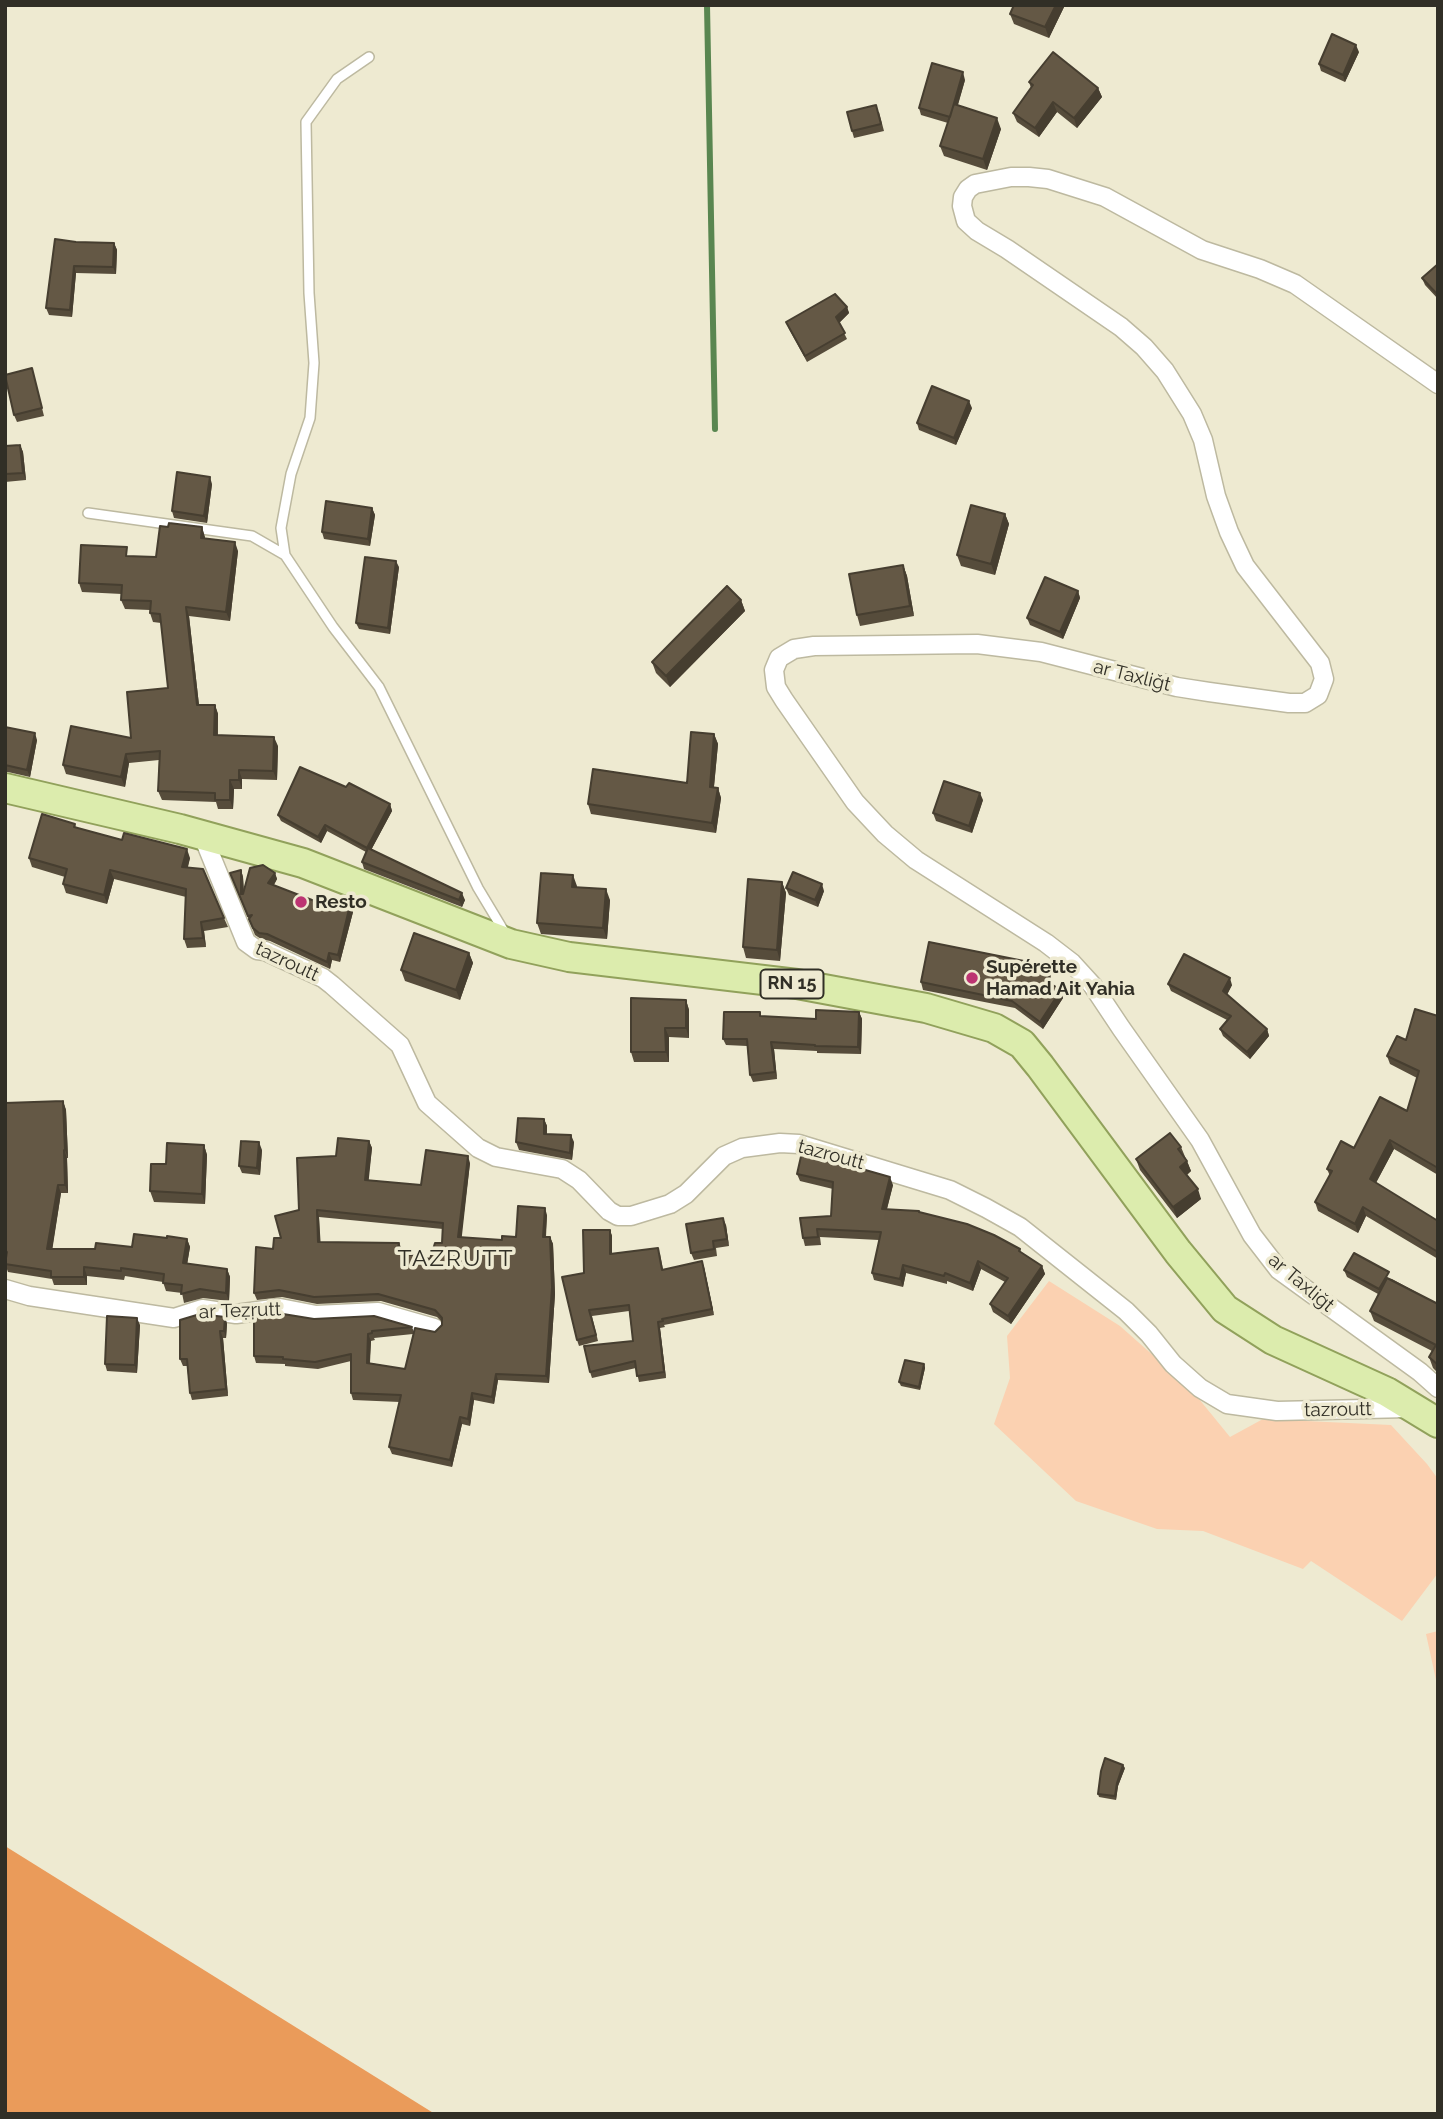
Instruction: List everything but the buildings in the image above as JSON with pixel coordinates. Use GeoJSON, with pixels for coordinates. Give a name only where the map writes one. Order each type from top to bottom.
{"type":"FeatureCollection","features":[{"type":"Feature","properties":{"kind":"main road","name":"RN 15"},"geometry":{"type":"LineString","coordinates":[[5,788],[202,835],[303,863],[511,944],[569,957],[797,984],[926,1008],[994,1028],[1022,1044],[1178,1252],[1225,1309],[1273,1340],[1387,1392],[1427,1416]]}},
{"type":"Feature","properties":{"kind":"street","name":"ar Taxliǧt"},"geometry":{"type":"LineString","coordinates":[[1438,384],[1295,285],[1260,269],[1202,250],[1105,197],[1048,179],[1029,177],[1012,177],[975,184],[968,188],[962,206],[966,221],[971,226],[1121,327],[1144,347],[1165,371],[1192,414],[1203,440],[1216,496],[1245,566],[1320,663],[1324,679],[1318,695],[1305,703],[1289,703],[1177,687],[1041,652],[977,644],[814,646],[794,649],[779,658],[774,670],[776,687],[784,700],[855,802],[885,834],[916,860],[1046,943],[1072,962],[1093,986],[1200,1140],[1252,1235],[1279,1270],[1420,1371],[1438,1388]]}},
{"type":"Feature","properties":{"kind":"street","name":"tazroutt"},"geometry":{"type":"LineString","coordinates":[[202,835],[246,942],[257,950],[265,951],[323,978],[352,1002],[400,1045],[427,1103],[478,1148],[496,1157],[562,1169],[579,1180],[609,1211],[618,1216],[631,1216],[670,1204],[686,1194],[724,1156],[742,1148],[780,1143],[799,1144],[950,1190],[1020,1227],[1126,1311],[1173,1364],[1200,1388],[1227,1404],[1277,1411],[1427,1416]]}},
{"type":"Feature","properties":{"kind":"street","name":"ar Teẓṛutt"},"geometry":{"type":"LineString","coordinates":[[5,1289],[29,1296],[174,1318],[202,1309],[236,1314],[281,1308],[316,1315],[379,1312],[434,1328]]}},
{"type":"Feature","properties":{"kind":"lane"},"geometry":{"type":"LineString","coordinates":[[369,57],[337,79],[306,122],[309,293],[314,363],[310,418],[291,474],[281,527],[285,555],[333,627],[379,687],[478,888],[511,944]]}},
{"type":"Feature","properties":{"kind":"lane"},"geometry":{"type":"LineString","coordinates":[[88,513],[252,536],[285,555]]}},
{"type":"Feature","properties":{"kind":"shaded area"},"geometry":{"type":"Polygon","coordinates":[[[1049,1281],[1120,1326],[1190,1388],[1230,1437],[1263,1419],[1391,1425],[1438,1479],[1438,1573],[1402,1621],[1311,1561],[1303,1569],[1203,1531],[1157,1529],[1076,1501],[994,1424],[1010,1378],[1007,1336],[1049,1281]]]}},
{"type":"Feature","properties":{"kind":"shaded area"},"geometry":{"type":"Polygon","coordinates":[[[1438,1631],[1438,1689],[1426,1634],[1438,1631]]]}},
{"type":"Feature","properties":{"kind":"shaded area"},"geometry":{"type":"Polygon","coordinates":[[[5,1846],[435,2114],[5,2114],[5,1846]]]}},
{"type":"Feature","properties":{"kind":"waterway"},"geometry":{"type":"LineString","coordinates":[[707,5],[715,429]]}},
{"type":"Feature","properties":{"kind":"place","name":"Resto"},"geometry":{"type":"Point","coordinates":[301,902]}},
{"type":"Feature","properties":{"kind":"place","name":"Supérette Hamad Ait Yahia"},"geometry":{"type":"Point","coordinates":[972,978]}},
{"type":"Feature","properties":{"kind":"district","name":"TAZRUTT"},"geometry":{"type":"Point","coordinates":[456,1259]}}]}
